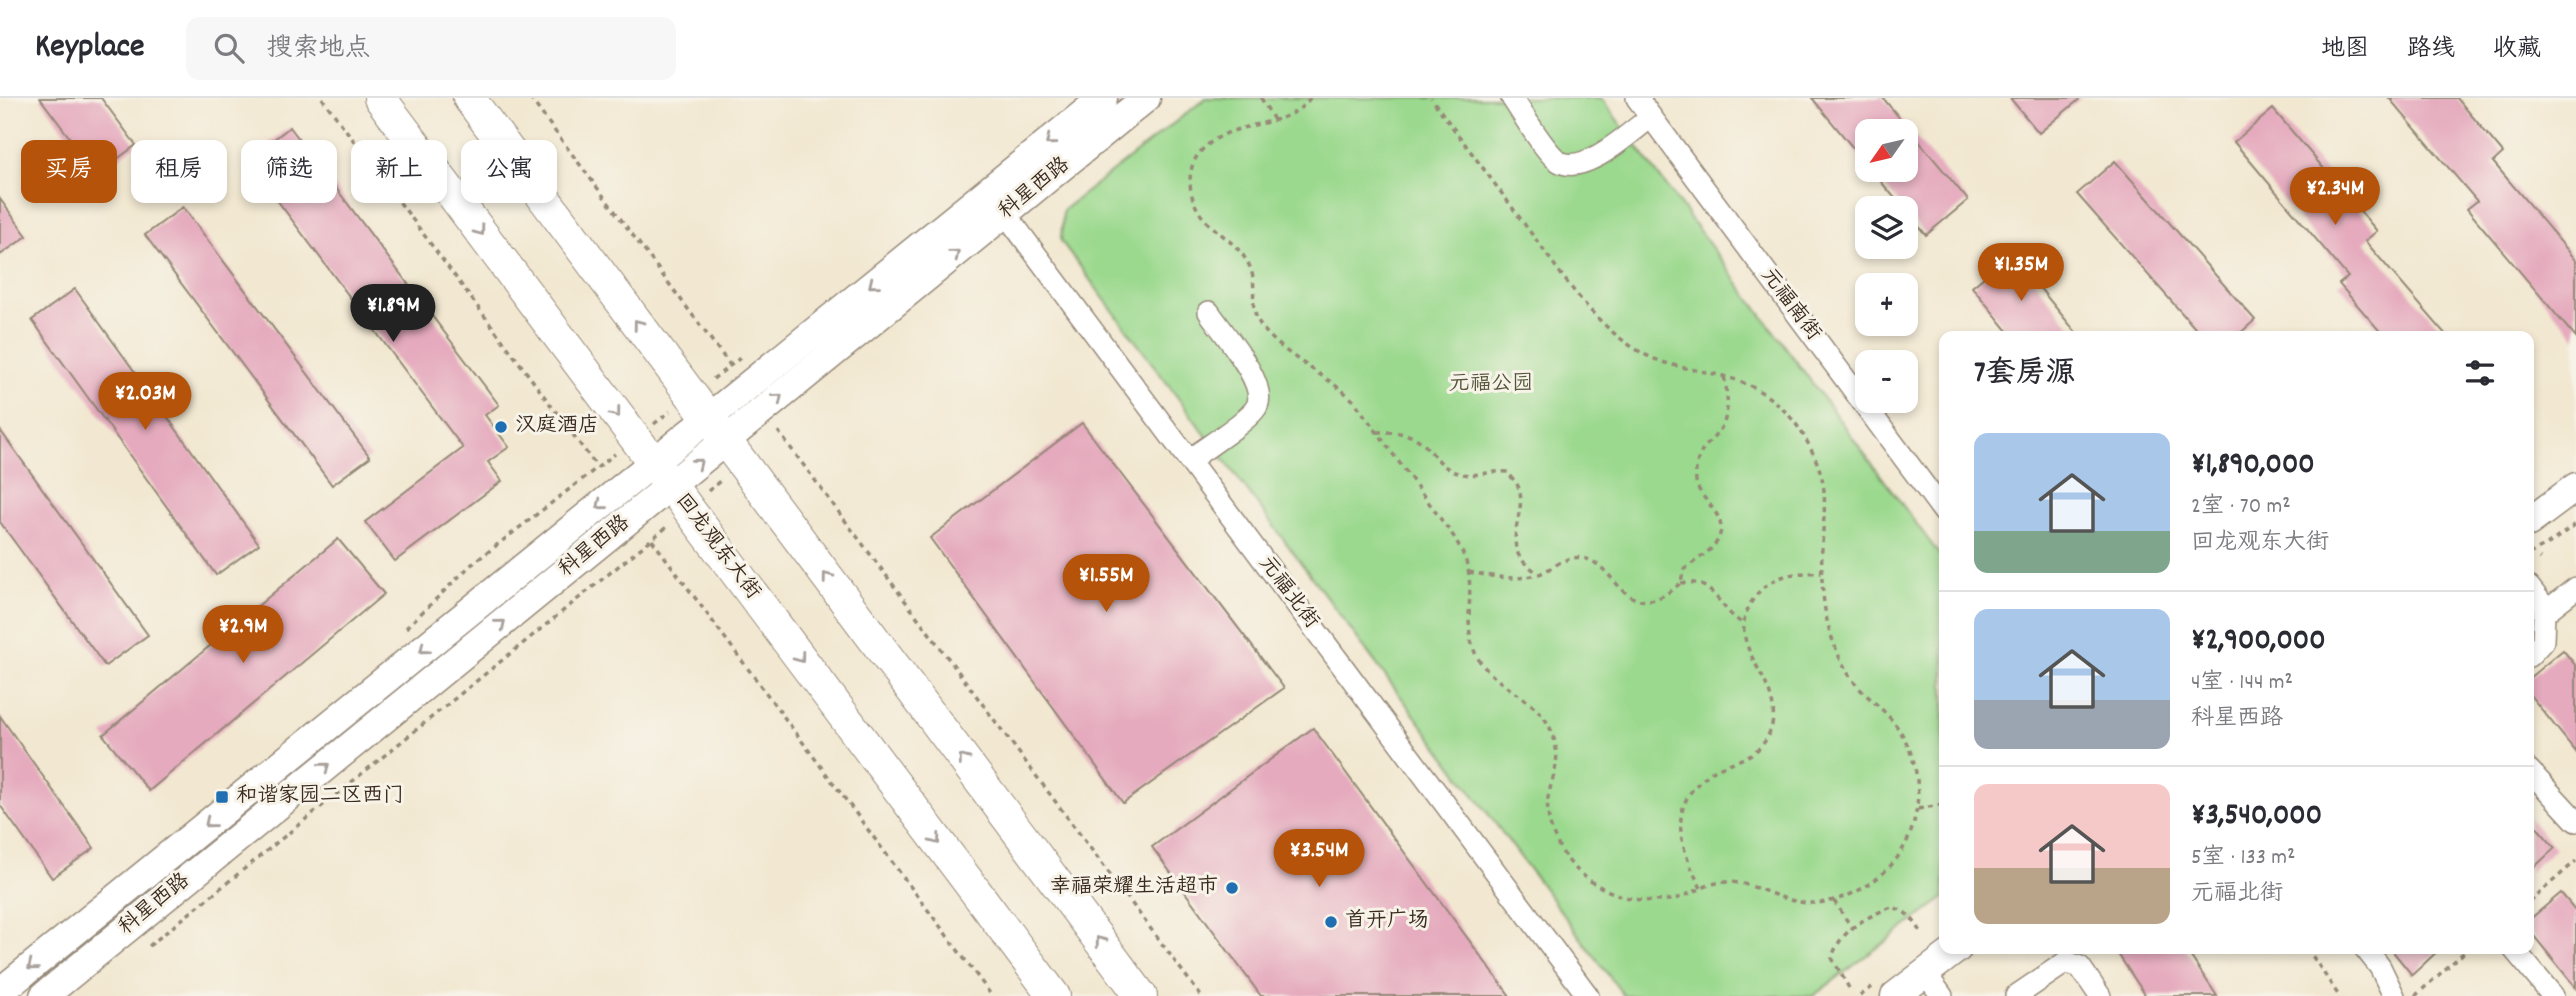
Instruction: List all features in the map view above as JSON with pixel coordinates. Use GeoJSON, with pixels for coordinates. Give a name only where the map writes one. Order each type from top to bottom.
{"type":"FeatureCollection","features":[{"type":"Feature","properties":{"kind":"main road","name":"回龙观东大街"},"geometry":{"type":"LineString","coordinates":[[380,98],[1054,996]]}},
{"type":"Feature","properties":{"kind":"main road"},"geometry":{"type":"LineString","coordinates":[[469,98],[1141,996]]}},
{"type":"Feature","properties":{"kind":"street","name":"科星西路"},"geometry":{"type":"LineString","coordinates":[[996,202],[1103,98]]}},
{"type":"Feature","properties":{"kind":"street","name":"科星西路"},"geometry":{"type":"LineString","coordinates":[[44,996],[717,429],[996,202],[1146,98]]}},
{"type":"Feature","properties":{"kind":"street"},"geometry":{"type":"LineString","coordinates":[[1512,98],[1554,158],[1571,166],[1589,162],[1651,117]]}},
{"type":"Feature","properties":{"kind":"street","name":"元福南街"},"geometry":{"type":"LineString","coordinates":[[1637,98],[1939,505]]}},
{"type":"Feature","properties":{"kind":"street","name":"元福北街"},"geometry":{"type":"LineString","coordinates":[[996,202],[1588,996]]}},
{"type":"Feature","properties":{"kind":"street"},"geometry":{"type":"LineString","coordinates":[[1189,460],[1251,413],[1259,398],[1256,380],[1209,312]]}},
{"type":"Feature","properties":{"kind":"street","name":"科星西路"},"geometry":{"type":"LineString","coordinates":[[0,992],[662,474]]}},
{"type":"Feature","properties":{"kind":"street"},"geometry":{"type":"LineString","coordinates":[[2534,518],[2576,487]]}},
{"type":"Feature","properties":{"kind":"street"},"geometry":{"type":"LineString","coordinates":[[2534,651],[2542,643],[2540,615],[2575,590]]}},
{"type":"Feature","properties":{"kind":"street"},"geometry":{"type":"LineString","coordinates":[[2534,775],[2576,821]]}},
{"type":"Feature","properties":{"kind":"street"},"geometry":{"type":"LineString","coordinates":[[1912,988],[1951,954]]}},
{"type":"Feature","properties":{"kind":"street"},"geometry":{"type":"LineString","coordinates":[[2370,954],[2380,967],[2394,996]]}},
{"type":"Feature","properties":{"kind":"street"},"geometry":{"type":"LineString","coordinates":[[2518,954],[2553,996]]}},
{"type":"Feature","properties":{"kind":"street"},"geometry":{"type":"LineString","coordinates":[[2016,996],[2066,962],[2080,967],[2100,996]]}},
{"type":"Feature","properties":{"kind":"street"},"geometry":{"type":"LineString","coordinates":[[1912,988],[1942,996]]}},
{"type":"Feature","properties":{"kind":"path"},"geometry":{"type":"LineString","coordinates":[[322,98],[571,432]]}},
{"type":"Feature","properties":{"kind":"path"},"geometry":{"type":"LineString","coordinates":[[530,98],[703,330]]}},
{"type":"Feature","properties":{"kind":"path"},"geometry":{"type":"LineString","coordinates":[[1261,98],[1274,120]]}},
{"type":"Feature","properties":{"kind":"path"},"geometry":{"type":"LineString","coordinates":[[1310,98],[1302,107],[1274,120],[1235,128],[1210,143],[1193,162],[1189,176],[1193,200],[1206,221],[1227,237],[1244,258],[1253,280],[1252,301],[1259,323],[1285,349],[1344,391],[1454,537],[1464,555],[1469,572],[1469,628],[1476,656],[1485,668],[1537,708],[1554,739],[1557,761],[1548,797],[1549,819],[1554,838],[1564,854],[1576,869],[1592,881],[1611,893],[1631,898],[1656,901],[1677,898],[1720,882],[1741,883],[1790,902],[1833,901],[1852,893],[1889,868],[1903,850],[1918,809],[1917,784],[1903,736],[1891,719],[1860,689],[1840,659],[1827,620],[1822,573],[1822,478],[1804,435],[1778,405],[1745,382],[1686,369],[1647,355],[1624,342],[1607,327],[1569,284],[1431,98]]}},
{"type":"Feature","properties":{"kind":"path"},"geometry":{"type":"LineString","coordinates":[[1681,583],[1683,571],[1717,544],[1722,530],[1717,515],[1702,497],[1696,482],[1700,453],[1725,421],[1728,403],[1724,376]]}},
{"type":"Feature","properties":{"kind":"path"},"geometry":{"type":"LineString","coordinates":[[1377,432],[1403,434],[1420,441],[1447,469],[1460,474],[1494,470],[1508,472],[1518,487],[1520,504],[1515,546],[1522,560],[1538,574]]}},
{"type":"Feature","properties":{"kind":"path"},"geometry":{"type":"LineString","coordinates":[[810,473],[1201,996]]}},
{"type":"Feature","properties":{"kind":"path"},"geometry":{"type":"LineString","coordinates":[[2534,552],[2576,524]]}},
{"type":"Feature","properties":{"kind":"path"},"geometry":{"type":"LineString","coordinates":[[140,952],[640,549]]}},
{"type":"Feature","properties":{"kind":"path"},"geometry":{"type":"LineString","coordinates":[[1469,572],[1521,578],[1538,574],[1573,557],[1586,558],[1598,564],[1620,590],[1632,598],[1646,601],[1659,598],[1681,583],[1693,581],[1709,589],[1734,618],[1743,624]]}},
{"type":"Feature","properties":{"kind":"path"},"geometry":{"type":"LineString","coordinates":[[1701,888],[1688,863],[1682,842],[1680,820],[1686,800],[1694,787],[1716,769],[1751,755],[1764,744],[1772,727],[1773,708],[1768,687],[1746,647],[1743,624],[1751,602],[1765,586],[1783,576],[1800,572],[1822,573]]}},
{"type":"Feature","properties":{"kind":"path"},"geometry":{"type":"LineString","coordinates":[[677,574],[992,996]]}},
{"type":"Feature","properties":{"kind":"path"},"geometry":{"type":"LineString","coordinates":[[1918,809],[1939,805]]}},
{"type":"Feature","properties":{"kind":"path"},"geometry":{"type":"LineString","coordinates":[[2534,898],[2576,861]]}},
{"type":"Feature","properties":{"kind":"path"},"geometry":{"type":"LineString","coordinates":[[1833,901],[1852,928]]}},
{"type":"Feature","properties":{"kind":"path"},"geometry":{"type":"LineString","coordinates":[[1849,988],[1832,958],[1841,937],[1852,928],[1892,907],[1903,909],[1922,933]]}},
{"type":"Feature","properties":{"kind":"path"},"geometry":{"type":"LineString","coordinates":[[2311,954],[2339,996]]}},
{"type":"Feature","properties":{"kind":"path"},"geometry":{"type":"LineString","coordinates":[[2416,996],[2462,954]]}},
{"type":"Feature","properties":{"kind":"green space","name":"元福公园"},"geometry":{"type":"Polygon","coordinates":[[[1206,98],[1601,98],[1939,554],[1939,902],[1813,996],[1624,996],[1061,241],[1063,210],[1206,98]]]}},
{"type":"Feature","properties":{"kind":"building"},"geometry":{"type":"Polygon","coordinates":[[[40,98],[101,98],[132,140],[131,149],[117,159],[117,140],[72,140],[40,98]]]}},
{"type":"Feature","properties":{"kind":"building"},"geometry":{"type":"Polygon","coordinates":[[[1812,98],[1883,98],[1900,119],[1855,119],[1855,150],[1812,98]]]}},
{"type":"Feature","properties":{"kind":"building"},"geometry":{"type":"Polygon","coordinates":[[[2010,98],[2081,98],[2039,133],[2010,98]]]}},
{"type":"Feature","properties":{"kind":"building"},"geometry":{"type":"Polygon","coordinates":[[[2389,98],[2457,98],[2503,153],[2493,162],[2576,260],[2576,338],[2467,209],[2477,201],[2389,98]]]}},
{"type":"Feature","properties":{"kind":"building"},"geometry":{"type":"Polygon","coordinates":[[[2273,109],[2377,231],[2365,241],[2443,331],[2380,331],[2339,284],[2348,277],[2234,142],[2273,109]]]}},
{"type":"Feature","properties":{"kind":"building"},"geometry":{"type":"Polygon","coordinates":[[[290,127],[300,140],[273,140],[290,127]]]}},
{"type":"Feature","properties":{"kind":"building"},"geometry":{"type":"Polygon","coordinates":[[[1918,140],[1968,200],[1926,235],[1918,226],[1918,196],[1893,196],[1881,182],[1918,182],[1918,140]]]}},
{"type":"Feature","properties":{"kind":"building"},"geometry":{"type":"Polygon","coordinates":[[[2115,161],[2255,320],[2243,331],[2198,331],[2077,194],[2115,161]]]}},
{"type":"Feature","properties":{"kind":"building"},"geometry":{"type":"Polygon","coordinates":[[[337,190],[499,405],[485,415],[509,447],[488,462],[502,481],[395,561],[365,522],[463,448],[279,203],[337,203],[337,190]]]}},
{"type":"Feature","properties":{"kind":"building"},"geometry":{"type":"Polygon","coordinates":[[[0,199],[27,236],[0,255],[0,199]]]}},
{"type":"Feature","properties":{"kind":"building"},"geometry":{"type":"Polygon","coordinates":[[[183,207],[370,457],[332,485],[145,235],[183,207]]]}},
{"type":"Feature","properties":{"kind":"building"},"geometry":{"type":"Polygon","coordinates":[[[2012,254],[2075,331],[2008,331],[1972,287],[2012,254]]]}},
{"type":"Feature","properties":{"kind":"building"},"geometry":{"type":"Polygon","coordinates":[[[75,289],[259,544],[216,575],[32,320],[75,289]]]}},
{"type":"Feature","properties":{"kind":"building"},"geometry":{"type":"Polygon","coordinates":[[[1082,423],[1284,688],[1123,803],[930,538],[1082,423]]]}},
{"type":"Feature","properties":{"kind":"building"},"geometry":{"type":"Polygon","coordinates":[[[0,430],[148,635],[105,666],[0,522],[0,430]]]}},
{"type":"Feature","properties":{"kind":"building"},"geometry":{"type":"Polygon","coordinates":[[[338,539],[384,594],[149,791],[103,735],[338,539]]]}},
{"type":"Feature","properties":{"kind":"building"},"geometry":{"type":"Polygon","coordinates":[[[2563,650],[2576,666],[2576,752],[2534,700],[2534,674],[2563,650]]]}},
{"type":"Feature","properties":{"kind":"building"},"geometry":{"type":"Polygon","coordinates":[[[0,716],[94,848],[52,878],[0,805],[0,716]]]}},
{"type":"Feature","properties":{"kind":"building","name":"首开广场"},"geometry":{"type":"Polygon","coordinates":[[[1313,728],[1510,996],[1261,996],[1152,847],[1313,728]]]}},
{"type":"Feature","properties":{"kind":"building"},"geometry":{"type":"Polygon","coordinates":[[[2534,824],[2555,848],[2534,867],[2534,824]]]}},
{"type":"Feature","properties":{"kind":"building"},"geometry":{"type":"Polygon","coordinates":[[[2561,893],[2576,911],[2576,988],[2534,936],[2534,916],[2561,893]]]}},
{"type":"Feature","properties":{"kind":"building"},"geometry":{"type":"Polygon","coordinates":[[[2118,954],[2189,954],[2217,996],[2146,996],[2118,954]]]}},
{"type":"Feature","properties":{"kind":"building"},"geometry":{"type":"Polygon","coordinates":[[[2395,954],[2435,954],[2412,975],[2395,954]]]}},
{"type":"Feature","properties":{"kind":"place","name":"汉庭酒店"},"geometry":{"type":"Point","coordinates":[501,427]}},
{"type":"Feature","properties":{"kind":"place","name":"和谐家园二区西门"},"geometry":{"type":"Point","coordinates":[222,797]}},
{"type":"Feature","properties":{"kind":"place","name":"幸福荣耀生活超市"},"geometry":{"type":"Point","coordinates":[1232,888]}},
{"type":"Feature","properties":{"kind":"place","name":"首开广场"},"geometry":{"type":"Point","coordinates":[1331,922]}}]}
